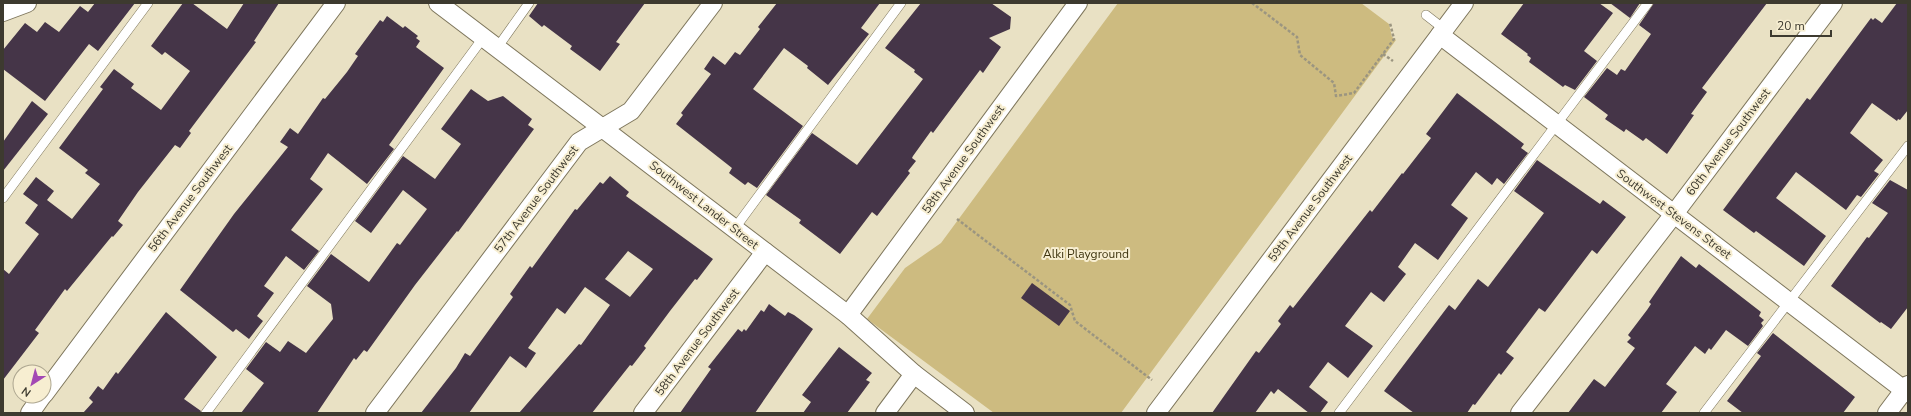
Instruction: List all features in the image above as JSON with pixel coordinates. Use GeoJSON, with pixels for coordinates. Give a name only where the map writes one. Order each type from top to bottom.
{"type":"FeatureCollection","features":[{"type":"Feature","properties":{"kind":"street"},"geometry":{"type":"LineString","coordinates":[[3,12],[27,3]]}},
{"type":"Feature","properties":{"kind":"street","name":"56th Avenue Southwest"},"geometry":{"type":"LineString","coordinates":[[52,383],[336,3]]}},
{"type":"Feature","properties":{"kind":"street","name":"Southwest Lander Street"},"geometry":{"type":"LineString","coordinates":[[438,3],[848,315],[914,374],[965,413]]}},
{"type":"Feature","properties":{"kind":"street","name":"57th Avenue Southwest"},"geometry":{"type":"LineString","coordinates":[[375,413],[579,142],[631,111],[713,3]]}},
{"type":"Feature","properties":{"kind":"street","name":"58th Avenue Southwest"},"geometry":{"type":"LineString","coordinates":[[848,315],[1078,3]]}},
{"type":"Feature","properties":{"kind":"street","name":"59th Avenue Southwest"},"geometry":{"type":"LineString","coordinates":[[1156,413],[1464,3]]}},
{"type":"Feature","properties":{"kind":"street","name":"60th Avenue Southwest"},"geometry":{"type":"LineString","coordinates":[[1520,413],[1674,214],[1833,3]]}},
{"type":"Feature","properties":{"kind":"street","name":"Southwest Stevens Street"},"geometry":{"type":"LineString","coordinates":[[1442,32],[1557,125],[1907,390]]}},
{"type":"Feature","properties":{"kind":"street","name":"58th Avenue Southwest"},"geometry":{"type":"LineString","coordinates":[[643,413],[765,252]]}},
{"type":"Feature","properties":{"kind":"street"},"geometry":{"type":"LineString","coordinates":[[885,413],[914,374]]}},
{"type":"Feature","properties":{"kind":"street"},"geometry":{"type":"LineString","coordinates":[[1887,413],[1907,390]]}},
{"type":"Feature","properties":{"kind":"street","name":"56th Avenue Southwest"},"geometry":{"type":"LineString","coordinates":[[30,413],[36,404]]}},
{"type":"Feature","properties":{"kind":"lane"},"geometry":{"type":"LineString","coordinates":[[3,198],[148,3]]}},
{"type":"Feature","properties":{"kind":"lane"},"geometry":{"type":"LineString","coordinates":[[206,413],[490,43],[529,3]]}},
{"type":"Feature","properties":{"kind":"lane"},"geometry":{"type":"LineString","coordinates":[[735,228],[901,3]]}},
{"type":"Feature","properties":{"kind":"lane"},"geometry":{"type":"LineString","coordinates":[[1339,413],[1648,3]]}},
{"type":"Feature","properties":{"kind":"lane"},"geometry":{"type":"LineString","coordinates":[[1426,15],[1442,32]]}},
{"type":"Feature","properties":{"kind":"lane"},"geometry":{"type":"LineString","coordinates":[[1704,413],[1908,146]]}},
{"type":"Feature","properties":{"kind":"path"},"geometry":{"type":"LineString","coordinates":[[1252,3],[1297,37],[1300,55],[1334,83],[1336,96],[1354,93],[1383,54],[1394,39],[1390,23]]}},
{"type":"Feature","properties":{"kind":"path"},"geometry":{"type":"LineString","coordinates":[[1383,54],[1393,61]]}},
{"type":"Feature","properties":{"kind":"path"},"geometry":{"type":"LineString","coordinates":[[957,219],[1070,305],[1075,321],[1152,380]]}},
{"type":"Feature","properties":{"kind":"green space","name":"Alki Playground"},"geometry":{"type":"Polygon","coordinates":[[[1118,3],[1361,3],[1389,24],[1392,37],[1396,40],[1121,413],[994,413],[867,319],[905,268],[941,243],[1118,3]]]}},
{"type":"Feature","properties":{"kind":"building"},"geometry":{"type":"Polygon","coordinates":[[[95,3],[135,3],[98,51],[89,44],[45,101],[3,69],[3,50],[25,23],[37,32],[45,22],[59,32],[80,6],[88,12],[95,3]]]}},
{"type":"Feature","properties":{"kind":"building"},"geometry":{"type":"Polygon","coordinates":[[[183,3],[192,3],[227,29],[244,3],[279,3],[254,41],[256,42],[189,131],[191,133],[180,148],[175,145],[138,192],[118,221],[123,225],[113,237],[112,236],[67,291],[65,289],[35,330],[39,333],[15,364],[12,364],[12,368],[3,380],[3,269],[9,274],[39,234],[25,223],[38,205],[23,194],[36,177],[54,191],[47,200],[72,219],[100,184],[85,173],[88,170],[59,148],[103,89],[100,87],[114,69],[134,84],[131,88],[161,110],[190,71],[165,52],[162,55],[151,46],[183,3]]]}},
{"type":"Feature","properties":{"kind":"building"},"geometry":{"type":"Polygon","coordinates":[[[538,3],[645,3],[616,42],[620,44],[600,71],[570,49],[572,46],[544,25],[542,27],[529,16],[538,3]]]}},
{"type":"Feature","properties":{"kind":"building"},"geometry":{"type":"Polygon","coordinates":[[[777,3],[880,3],[861,28],[869,34],[828,85],[807,68],[808,66],[784,48],[753,89],[803,126],[757,188],[748,182],[745,185],[729,173],[732,168],[676,124],[683,115],[681,113],[711,74],[704,69],[713,56],[725,65],[735,52],[740,55],[760,29],[758,27],[777,3]]]}},
{"type":"Feature","properties":{"kind":"building"},"geometry":{"type":"Polygon","coordinates":[[[921,3],[991,3],[1011,17],[1010,29],[989,38],[1001,47],[983,73],[980,70],[933,133],[931,131],[912,158],[916,161],[908,171],[910,173],[877,216],[872,212],[840,254],[799,223],[801,220],[766,195],[812,133],[857,165],[923,79],[914,72],[915,70],[885,48],[921,3]]]}},
{"type":"Feature","properties":{"kind":"building"},"geometry":{"type":"Polygon","coordinates":[[[1524,3],[1599,3],[1613,13],[1584,51],[1597,61],[1575,90],[1565,85],[1563,87],[1529,62],[1531,58],[1527,55],[1528,54],[1501,34],[1524,3]]]}},
{"type":"Feature","properties":{"kind":"building"},"geometry":{"type":"Polygon","coordinates":[[[1610,3],[1640,3],[1630,18],[1610,3]]]}},
{"type":"Feature","properties":{"kind":"building"},"geometry":{"type":"Polygon","coordinates":[[[1654,3],[1767,3],[1702,88],[1707,92],[1691,114],[1694,115],[1667,154],[1646,138],[1643,141],[1626,129],[1624,132],[1605,119],[1608,115],[1584,97],[1607,68],[1617,75],[1621,69],[1625,71],[1651,34],[1639,25],[1654,3]]]}},
{"type":"Feature","properties":{"kind":"building"},"geometry":{"type":"Polygon","coordinates":[[[1897,3],[1908,3],[1908,110],[1900,120],[1898,119],[1897,121],[1872,103],[1850,133],[1883,160],[1874,171],[1879,174],[1861,197],[1857,195],[1846,210],[1796,172],[1776,198],[1826,236],[1804,266],[1756,231],[1754,233],[1723,210],[1807,98],[1810,100],[1871,18],[1873,20],[1875,18],[1882,23],[1897,3]]]}},
{"type":"Feature","properties":{"kind":"building"},"geometry":{"type":"Polygon","coordinates":[[[387,16],[403,28],[405,26],[418,36],[416,38],[420,41],[416,47],[444,68],[389,145],[394,149],[367,184],[328,153],[310,179],[323,189],[291,230],[319,251],[304,270],[286,256],[264,286],[274,293],[257,316],[263,321],[249,339],[236,329],[233,332],[180,290],[234,214],[288,147],[280,142],[290,128],[298,134],[323,98],[325,99],[347,72],[358,56],[355,54],[380,20],[383,22],[387,16]]]}},
{"type":"Feature","properties":{"kind":"building"},"geometry":{"type":"Polygon","coordinates":[[[471,89],[488,101],[503,96],[532,119],[528,125],[534,129],[458,232],[457,231],[415,285],[367,352],[364,350],[356,360],[354,358],[317,413],[241,413],[264,383],[246,369],[266,342],[280,352],[288,341],[306,353],[333,319],[331,304],[307,286],[331,254],[369,282],[397,243],[400,245],[427,209],[403,190],[371,233],[355,221],[403,156],[435,179],[461,144],[441,129],[471,89]]]}},
{"type":"Feature","properties":{"kind":"building"},"geometry":{"type":"Polygon","coordinates":[[[1457,93],[1524,144],[1521,148],[1528,153],[1504,184],[1497,178],[1492,185],[1476,172],[1451,205],[1468,218],[1438,260],[1415,243],[1398,267],[1406,274],[1384,302],[1371,292],[1345,326],[1373,346],[1348,378],[1328,362],[1309,387],[1328,402],[1320,413],[1309,413],[1278,389],[1274,394],[1271,391],[1255,413],[1212,413],[1256,351],[1259,353],[1281,324],[1278,321],[1290,305],[1293,308],[1370,210],[1372,212],[1431,138],[1426,134],[1457,93]]]}},
{"type":"Feature","properties":{"kind":"building"},"geometry":{"type":"Polygon","coordinates":[[[32,101],[48,114],[3,171],[3,142],[32,101]]]}},
{"type":"Feature","properties":{"kind":"building"},"geometry":{"type":"Polygon","coordinates":[[[1537,160],[1600,204],[1603,200],[1626,217],[1597,254],[1592,250],[1545,312],[1539,308],[1506,352],[1514,358],[1501,375],[1499,373],[1475,405],[1473,404],[1467,413],[1414,413],[1384,391],[1449,305],[1455,310],[1478,279],[1488,287],[1544,213],[1514,191],[1537,160]]]}},
{"type":"Feature","properties":{"kind":"building"},"geometry":{"type":"Polygon","coordinates":[[[610,176],[629,192],[626,196],[713,259],[670,311],[644,346],[646,348],[632,366],[630,365],[592,413],[519,413],[579,344],[581,345],[610,305],[585,287],[565,314],[557,308],[528,348],[536,353],[526,368],[510,356],[469,413],[421,413],[456,368],[465,353],[470,356],[513,297],[510,294],[530,266],[532,268],[575,209],[577,210],[600,182],[603,184],[610,176]],[[628,251],[605,279],[630,297],[653,269],[628,251]]]}},
{"type":"Feature","properties":{"kind":"building"},"geometry":{"type":"Polygon","coordinates":[[[1890,180],[1908,190],[1908,307],[1891,329],[1881,322],[1880,323],[1831,286],[1867,237],[1869,238],[1888,213],[1872,203],[1890,180]]]}},
{"type":"Feature","properties":{"kind":"building"},"geometry":{"type":"Polygon","coordinates":[[[1681,256],[1696,268],[1699,264],[1761,312],[1759,316],[1764,320],[1761,323],[1763,326],[1748,346],[1726,330],[1711,350],[1709,348],[1705,354],[1695,346],[1666,384],[1677,392],[1661,413],[1568,413],[1594,379],[1605,387],[1635,348],[1627,342],[1631,338],[1628,335],[1647,310],[1651,304],[1649,302],[1681,256]]]}},
{"type":"Feature","properties":{"kind":"building"},"geometry":{"type":"Polygon","coordinates":[[[1032,283],[1070,311],[1059,326],[1021,298],[1032,283]]]}},
{"type":"Feature","properties":{"kind":"building"},"geometry":{"type":"Polygon","coordinates":[[[769,304],[785,316],[788,312],[794,315],[813,329],[755,413],[680,413],[711,369],[708,367],[738,329],[742,332],[744,329],[746,331],[761,310],[764,312],[769,304]]]}},
{"type":"Feature","properties":{"kind":"building"},"geometry":{"type":"Polygon","coordinates":[[[166,312],[217,357],[184,399],[201,411],[200,413],[83,413],[93,402],[89,398],[98,386],[103,390],[116,372],[118,374],[166,312]]]}},
{"type":"Feature","properties":{"kind":"building"},"geometry":{"type":"Polygon","coordinates":[[[1773,333],[1855,397],[1843,413],[1743,413],[1727,401],[1761,356],[1757,353],[1773,333]]]}},
{"type":"Feature","properties":{"kind":"building"},"geometry":{"type":"Polygon","coordinates":[[[839,347],[872,373],[866,380],[870,382],[847,413],[803,413],[811,402],[802,395],[839,347]]]}}]}
